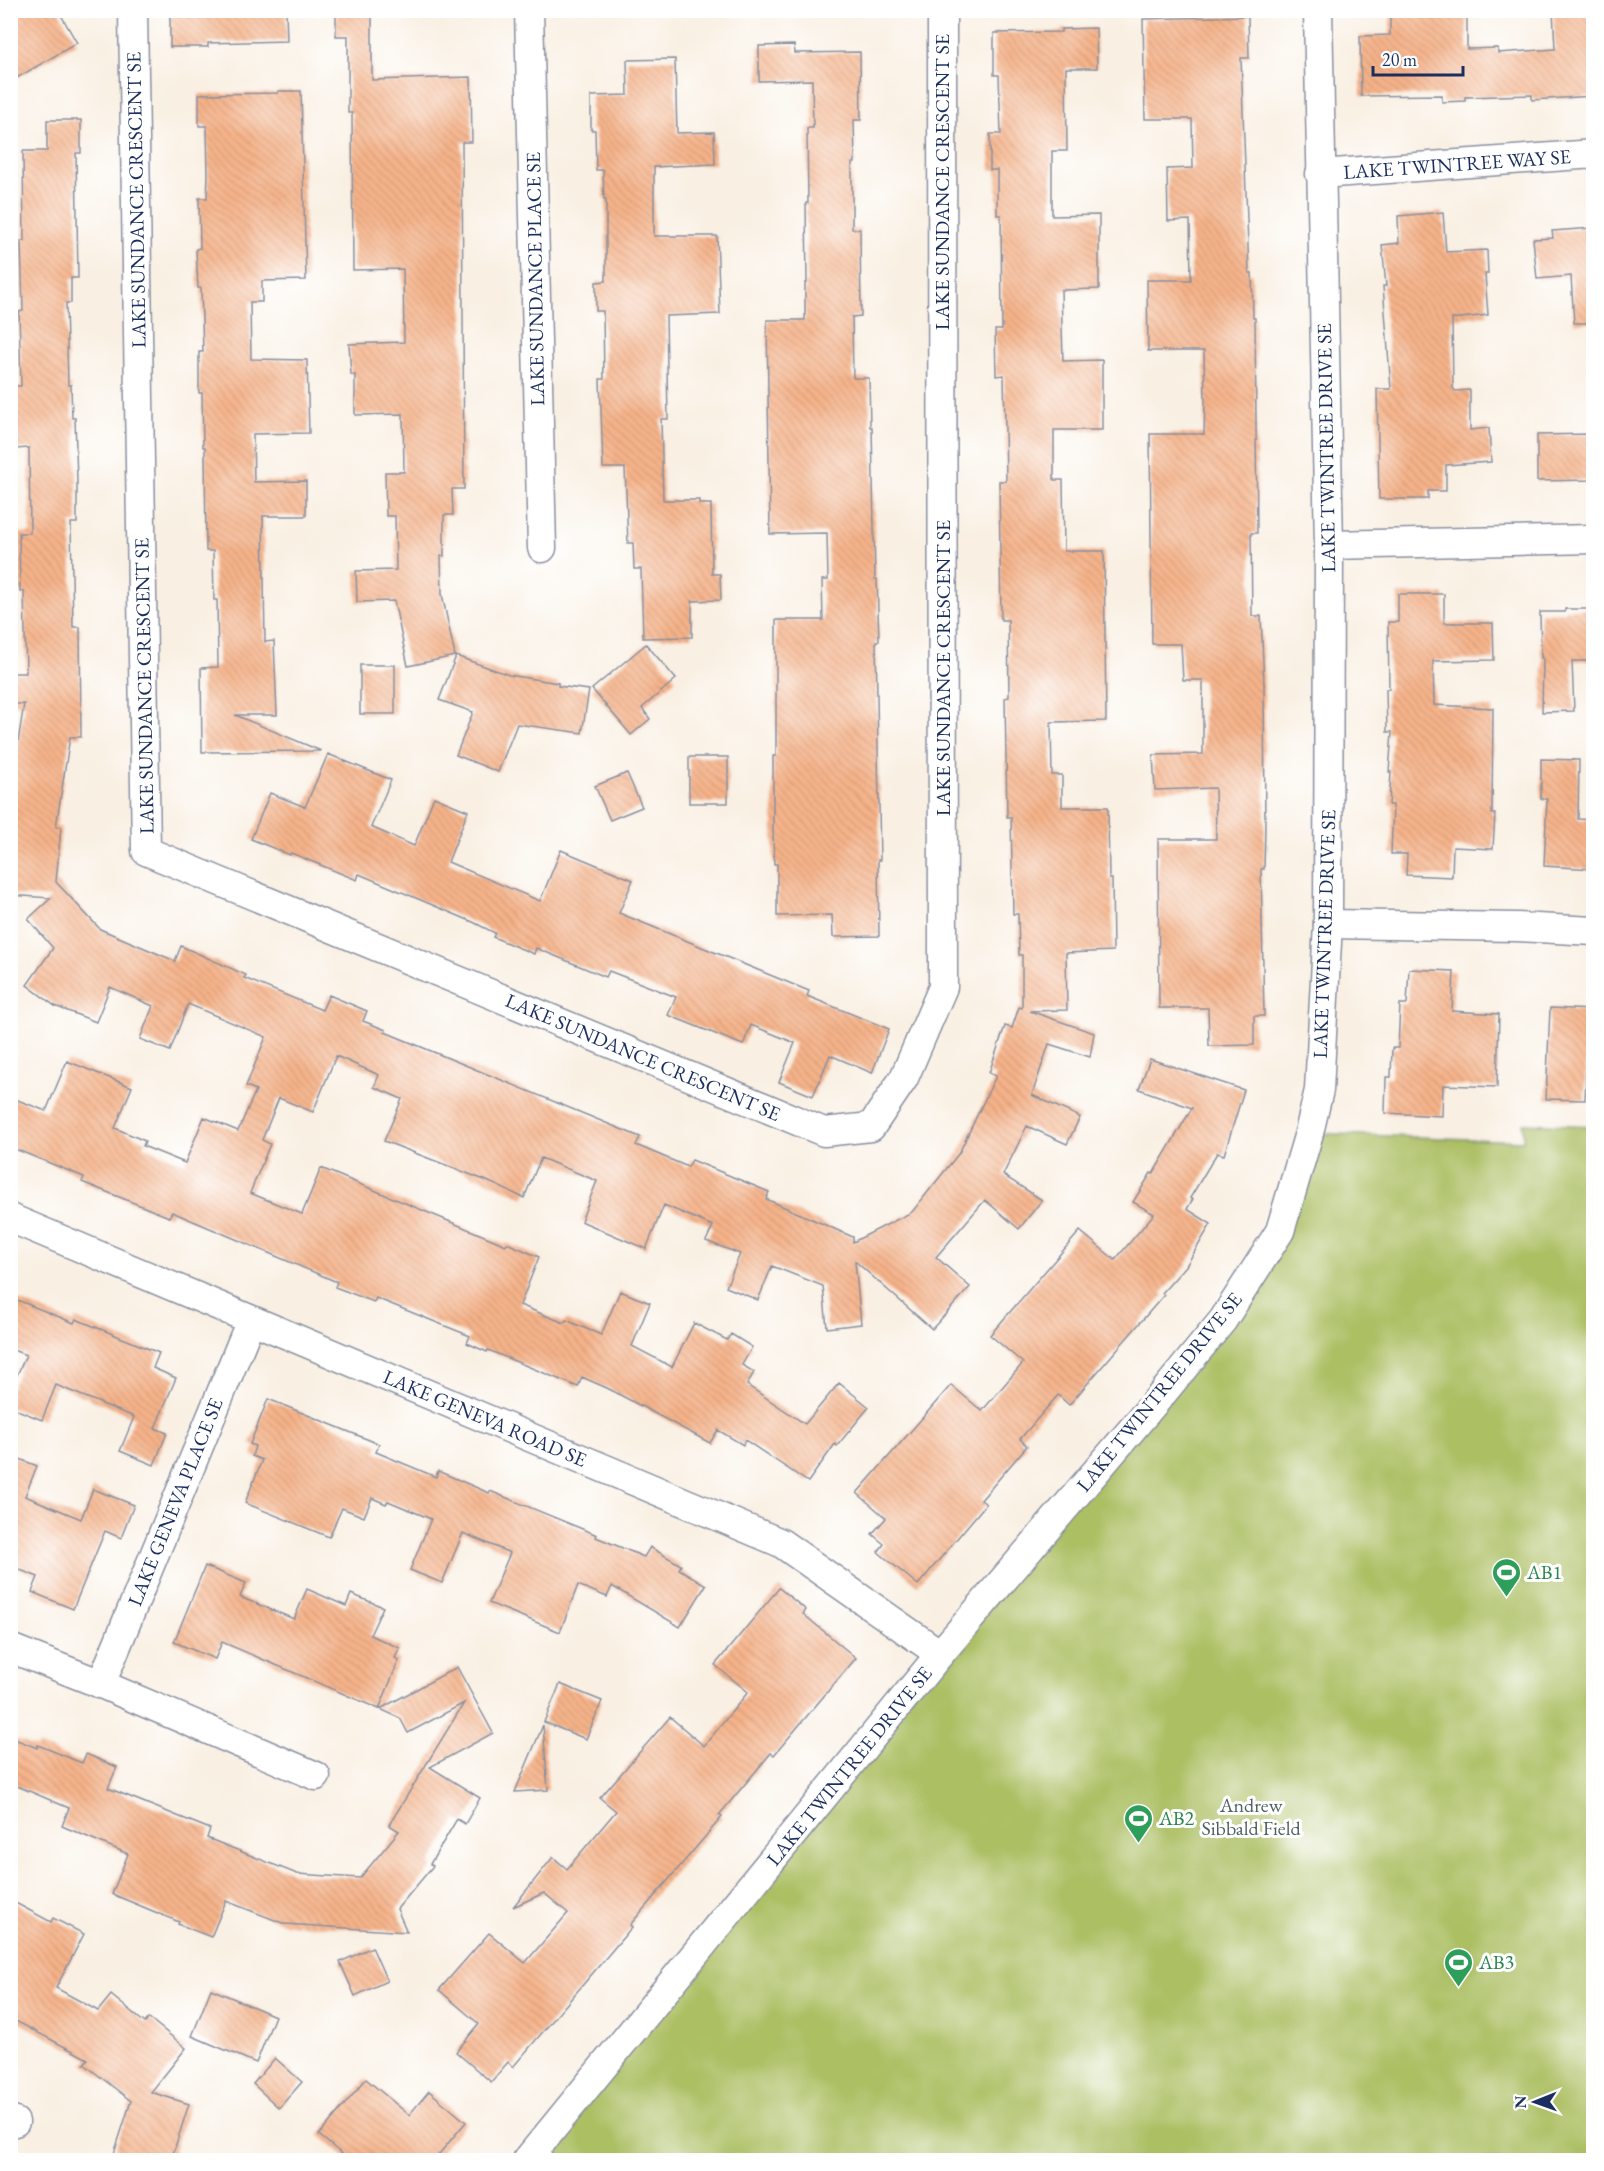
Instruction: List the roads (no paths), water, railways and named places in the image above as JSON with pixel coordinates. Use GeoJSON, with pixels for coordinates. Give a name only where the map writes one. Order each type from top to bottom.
{"type":"FeatureCollection","features":[{"type":"Feature","properties":{"kind":"street","name":"LAKE SUNDANCE CRESCENT SE"},"geometry":{"type":"LineString","coordinates":[[133,10],[146,851],[824,1132],[871,1126],[904,1078],[943,987],[942,10]]}},
{"type":"Feature","properties":{"kind":"street","name":"LAKE SUNDANCE PLACE SE"},"geometry":{"type":"LineString","coordinates":[[528,10],[542,548]]}},
{"type":"Feature","properties":{"kind":"street","name":"LAKE TWINTREE DRIVE SE"},"geometry":{"type":"LineString","coordinates":[[527,2160],[940,1654],[1223,1320],[1280,1231],[1309,1133],[1318,1090],[1328,924],[1329,545],[1318,10]]}},
{"type":"Feature","properties":{"kind":"street","name":"LAKE TWINTREE WAY SE"},"geometry":{"type":"LineString","coordinates":[[1320,174],[1593,154]]}},
{"type":"Feature","properties":{"kind":"street"},"geometry":{"type":"LineString","coordinates":[[1329,545],[1593,539]]}},
{"type":"Feature","properties":{"kind":"street"},"geometry":{"type":"LineString","coordinates":[[1328,924],[1517,927],[1593,931]]}},
{"type":"Feature","properties":{"kind":"street","name":"LAKE GENEVA ROAD SE"},"geometry":{"type":"LineString","coordinates":[[10,1218],[782,1543],[940,1654]]}},
{"type":"Feature","properties":{"kind":"street","name":"LAKE GENEVA PLACE SE"},"geometry":{"type":"LineString","coordinates":[[101,1684],[251,1320]]}},
{"type":"Feature","properties":{"kind":"street"},"geometry":{"type":"LineString","coordinates":[[10,1648],[101,1684],[316,1776]]}},
{"type":"Feature","properties":{"kind":"place","name":"AB1"},"geometry":{"type":"Point","coordinates":[1506,1598]}},
{"type":"Feature","properties":{"kind":"place","name":"AB2"},"geometry":{"type":"Point","coordinates":[1138,1844]}},
{"type":"Feature","properties":{"kind":"place","name":"AB3"},"geometry":{"type":"Point","coordinates":[1458,1988]}},
{"type":"Feature","properties":{"kind":"park label","name":"Andrew Sibbald Field"},"geometry":{"type":"Point","coordinates":[1251,1816]}}]}
